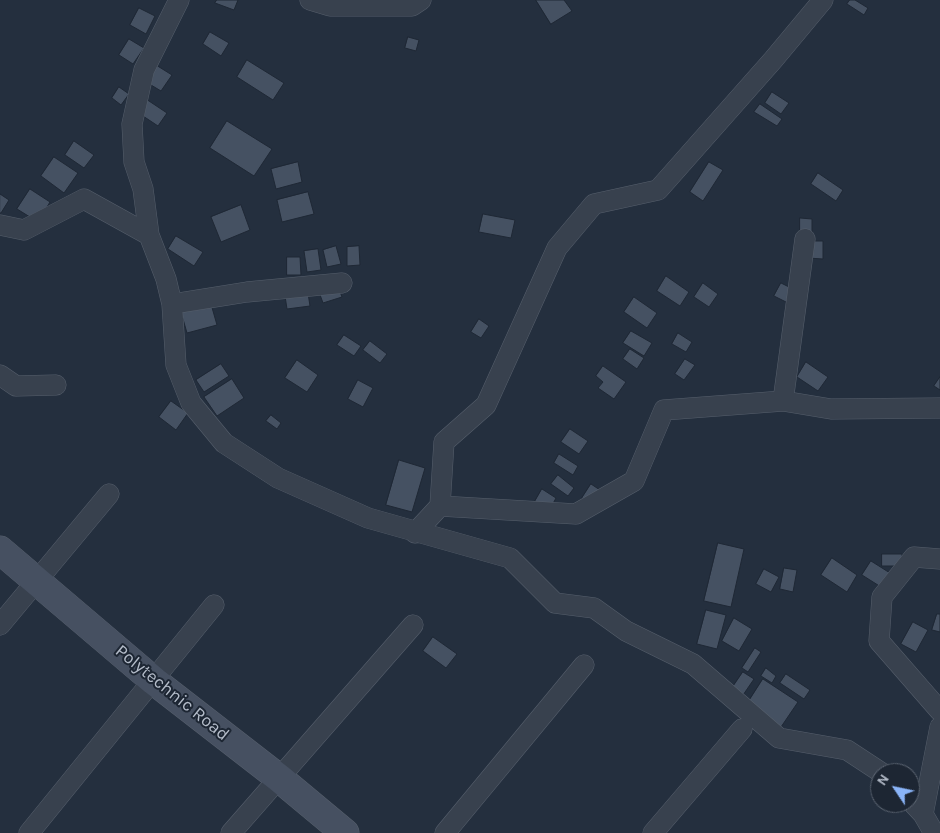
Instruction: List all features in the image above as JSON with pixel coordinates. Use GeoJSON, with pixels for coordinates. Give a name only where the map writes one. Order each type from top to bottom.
{"type":"FeatureCollection","features":[{"type":"Feature","properties":{"kind":"street"},"geometry":{"type":"LineString","coordinates":[[179,0],[144,70],[132,124],[134,162],[143,189],[149,235],[166,279],[172,304],[176,365],[191,404],[224,443],[278,478],[368,518],[414,533],[510,558],[554,603],[594,608],[626,631],[693,664],[779,738],[847,750],[870,765]]}},
{"type":"Feature","properties":{"kind":"street"},"geometry":{"type":"LineString","coordinates":[[310,0],[330,6],[412,6],[421,0]]}},
{"type":"Feature","properties":{"kind":"street"},"geometry":{"type":"LineString","coordinates":[[414,533],[440,506],[444,442],[486,405],[557,248],[594,204],[658,190],[774,60],[821,1]]}},
{"type":"Feature","properties":{"kind":"street"},"geometry":{"type":"LineString","coordinates":[[0,225],[24,230],[84,199],[149,235]]}},
{"type":"Feature","properties":{"kind":"street"},"geometry":{"type":"LineString","coordinates":[[782,401],[806,239]]}},
{"type":"Feature","properties":{"kind":"street"},"geometry":{"type":"LineString","coordinates":[[172,304],[247,292],[342,284]]}},
{"type":"Feature","properties":{"kind":"street"},"geometry":{"type":"LineString","coordinates":[[0,375],[16,386],[56,385]]}},
{"type":"Feature","properties":{"kind":"street"},"geometry":{"type":"LineString","coordinates":[[440,506],[576,514],[634,481],[664,410],[782,401],[831,409],[940,408]]}},
{"type":"Feature","properties":{"kind":"street"},"geometry":{"type":"LineString","coordinates":[[0,625],[109,494]]}},
{"type":"Feature","properties":{"kind":"street","name":"Polytechnic Road"},"geometry":{"type":"LineString","coordinates":[[0,550],[154,680],[279,778],[345,833]]}},
{"type":"Feature","properties":{"kind":"street"},"geometry":{"type":"LineString","coordinates":[[940,559],[914,557],[882,597],[879,641],[940,711]]}},
{"type":"Feature","properties":{"kind":"street"},"geometry":{"type":"LineString","coordinates":[[29,833],[214,605]]}},
{"type":"Feature","properties":{"kind":"street"},"geometry":{"type":"LineString","coordinates":[[231,833],[413,625]]}},
{"type":"Feature","properties":{"kind":"street"},"geometry":{"type":"LineString","coordinates":[[445,833],[584,665]]}},
{"type":"Feature","properties":{"kind":"street"},"geometry":{"type":"LineString","coordinates":[[920,796],[940,726]]}},
{"type":"Feature","properties":{"kind":"street"},"geometry":{"type":"LineString","coordinates":[[653,833],[742,729]]}},
{"type":"Feature","properties":{"kind":"street"},"geometry":{"type":"LineString","coordinates":[[920,812],[934,833]]}},
{"type":"Feature","properties":{"kind":"building"},"geometry":{"type":"Polygon","coordinates":[[[217,0],[238,0],[234,10],[215,3],[217,0]]]}},
{"type":"Feature","properties":{"kind":"building"},"geometry":{"type":"Polygon","coordinates":[[[536,0],[564,0],[572,11],[551,24],[536,0]]]}},
{"type":"Feature","properties":{"kind":"building"},"geometry":{"type":"Polygon","coordinates":[[[850,0],[855,0],[868,8],[864,15],[847,4],[850,0]]]}},
{"type":"Feature","properties":{"kind":"building"},"geometry":{"type":"Polygon","coordinates":[[[139,8],[155,16],[146,34],[130,25],[139,8]]]}},
{"type":"Feature","properties":{"kind":"building"},"geometry":{"type":"Polygon","coordinates":[[[210,32],[229,43],[221,56],[203,44],[210,32]]]}},
{"type":"Feature","properties":{"kind":"building"},"geometry":{"type":"Polygon","coordinates":[[[408,37],[419,40],[416,51],[405,48],[408,37]]]}},
{"type":"Feature","properties":{"kind":"building"},"geometry":{"type":"Polygon","coordinates":[[[129,39],[144,48],[133,64],[119,55],[129,39]]]}},
{"type":"Feature","properties":{"kind":"building"},"geometry":{"type":"Polygon","coordinates":[[[247,60],[284,83],[273,100],[237,77],[247,60]]]}},
{"type":"Feature","properties":{"kind":"building"},"geometry":{"type":"Polygon","coordinates":[[[156,65],[172,75],[161,91],[146,82],[156,65]]]}},
{"type":"Feature","properties":{"kind":"building"},"geometry":{"type":"Polygon","coordinates":[[[119,87],[129,94],[121,105],[112,98],[119,87]]]}},
{"type":"Feature","properties":{"kind":"building"},"geometry":{"type":"Polygon","coordinates":[[[772,92],[789,103],[781,114],[765,103],[772,92]]]}},
{"type":"Feature","properties":{"kind":"building"},"geometry":{"type":"Polygon","coordinates":[[[146,99],[167,113],[158,126],[137,112],[146,99]]]}},
{"type":"Feature","properties":{"kind":"building"},"geometry":{"type":"Polygon","coordinates":[[[760,104],[782,119],[777,126],[754,112],[760,104]]]}},
{"type":"Feature","properties":{"kind":"building"},"geometry":{"type":"Polygon","coordinates":[[[227,121],[272,149],[254,176],[210,148],[227,121]]]}},
{"type":"Feature","properties":{"kind":"building"},"geometry":{"type":"Polygon","coordinates":[[[74,141],[94,155],[84,168],[65,155],[74,141]]]}},
{"type":"Feature","properties":{"kind":"building"},"geometry":{"type":"Polygon","coordinates":[[[54,157],[78,173],[64,193],[41,176],[54,157]]]}},
{"type":"Feature","properties":{"kind":"building"},"geometry":{"type":"Polygon","coordinates":[[[298,162],[302,182],[276,189],[271,169],[298,162]]]}},
{"type":"Feature","properties":{"kind":"building"},"geometry":{"type":"Polygon","coordinates":[[[709,162],[723,170],[703,201],[690,192],[709,162]]]}},
{"type":"Feature","properties":{"kind":"building"},"geometry":{"type":"Polygon","coordinates":[[[818,173],[843,190],[836,201],[811,184],[818,173]]]}},
{"type":"Feature","properties":{"kind":"building"},"geometry":{"type":"Polygon","coordinates":[[[30,189],[50,202],[38,222],[17,209],[30,189]]]}},
{"type":"Feature","properties":{"kind":"building"},"geometry":{"type":"Polygon","coordinates":[[[308,192],[314,214],[282,222],[277,200],[308,192]]]}},
{"type":"Feature","properties":{"kind":"building"},"geometry":{"type":"Polygon","coordinates":[[[0,194],[9,200],[1,213],[0,213],[0,194]]]}},
{"type":"Feature","properties":{"kind":"building"},"geometry":{"type":"Polygon","coordinates":[[[241,205],[250,230],[221,242],[211,217],[241,205]]]}},
{"type":"Feature","properties":{"kind":"building"},"geometry":{"type":"Polygon","coordinates":[[[483,214],[515,220],[511,238],[479,232],[483,214]]]}},
{"type":"Feature","properties":{"kind":"building"},"geometry":{"type":"Polygon","coordinates":[[[800,218],[812,219],[812,234],[800,233],[800,218]]]}},
{"type":"Feature","properties":{"kind":"building"},"geometry":{"type":"Polygon","coordinates":[[[176,236],[203,252],[194,266],[168,249],[176,236]]]}},
{"type":"Feature","properties":{"kind":"building"},"geometry":{"type":"Polygon","coordinates":[[[809,241],[823,241],[823,259],[808,258],[809,241]]]}},
{"type":"Feature","properties":{"kind":"building"},"geometry":{"type":"Polygon","coordinates":[[[336,246],[341,264],[327,267],[323,250],[336,246]]]}},
{"type":"Feature","properties":{"kind":"building"},"geometry":{"type":"Polygon","coordinates":[[[359,246],[360,265],[347,266],[347,247],[359,246]]]}},
{"type":"Feature","properties":{"kind":"building"},"geometry":{"type":"Polygon","coordinates":[[[318,249],[321,270],[307,272],[304,251],[318,249]]]}},
{"type":"Feature","properties":{"kind":"building"},"geometry":{"type":"Polygon","coordinates":[[[287,257],[300,257],[301,275],[287,275],[287,257]]]}},
{"type":"Feature","properties":{"kind":"building"},"geometry":{"type":"Polygon","coordinates":[[[666,276],[689,292],[680,306],[657,291],[666,276]]]}},
{"type":"Feature","properties":{"kind":"building"},"geometry":{"type":"Polygon","coordinates":[[[703,283],[718,294],[709,307],[694,297],[703,283]]]}},
{"type":"Feature","properties":{"kind":"building"},"geometry":{"type":"Polygon","coordinates":[[[781,283],[797,291],[790,304],[774,296],[781,283]]]}},
{"type":"Feature","properties":{"kind":"building"},"geometry":{"type":"Polygon","coordinates":[[[338,286],[342,297],[323,303],[319,292],[338,286]]]}},
{"type":"Feature","properties":{"kind":"building"},"geometry":{"type":"Polygon","coordinates":[[[308,293],[310,306],[287,309],[285,296],[308,293]]]}},
{"type":"Feature","properties":{"kind":"building"},"geometry":{"type":"Polygon","coordinates":[[[634,297],[657,313],[647,328],[624,312],[634,297]]]}},
{"type":"Feature","properties":{"kind":"building"},"geometry":{"type":"Polygon","coordinates":[[[211,304],[217,325],[187,333],[181,312],[211,304]]]}},
{"type":"Feature","properties":{"kind":"building"},"geometry":{"type":"Polygon","coordinates":[[[479,319],[489,326],[481,338],[471,332],[479,319]]]}},
{"type":"Feature","properties":{"kind":"building"},"geometry":{"type":"Polygon","coordinates":[[[631,331],[652,343],[644,356],[623,343],[631,331]]]}},
{"type":"Feature","properties":{"kind":"building"},"geometry":{"type":"Polygon","coordinates":[[[678,333],[692,342],[686,352],[672,344],[678,333]]]}},
{"type":"Feature","properties":{"kind":"building"},"geometry":{"type":"Polygon","coordinates":[[[344,335],[361,346],[354,356],[337,345],[344,335]]]}},
{"type":"Feature","properties":{"kind":"building"},"geometry":{"type":"Polygon","coordinates":[[[370,341],[387,354],[380,363],[363,350],[370,341]]]}},
{"type":"Feature","properties":{"kind":"building"},"geometry":{"type":"Polygon","coordinates":[[[630,349],[644,358],[637,369],[623,359],[630,349]]]}},
{"type":"Feature","properties":{"kind":"building"},"geometry":{"type":"Polygon","coordinates":[[[685,359],[695,365],[684,380],[675,374],[685,359]]]}},
{"type":"Feature","properties":{"kind":"building"},"geometry":{"type":"Polygon","coordinates":[[[297,360],[318,375],[307,392],[285,378],[297,360]]]}},
{"type":"Feature","properties":{"kind":"building"},"geometry":{"type":"Polygon","coordinates":[[[806,362],[828,377],[818,391],[797,377],[806,362]]]}},
{"type":"Feature","properties":{"kind":"building"},"geometry":{"type":"Polygon","coordinates":[[[221,364],[229,376],[204,392],[196,380],[221,364]]]}},
{"type":"Feature","properties":{"kind":"building"},"geometry":{"type":"Polygon","coordinates":[[[603,366],[626,382],[614,399],[598,388],[603,382],[596,376],[603,366]]]}},
{"type":"Feature","properties":{"kind":"building"},"geometry":{"type":"Polygon","coordinates":[[[940,377],[940,390],[934,386],[940,377]]]}},
{"type":"Feature","properties":{"kind":"building"},"geometry":{"type":"Polygon","coordinates":[[[232,379],[244,398],[217,416],[204,397],[232,379]]]}},
{"type":"Feature","properties":{"kind":"building"},"geometry":{"type":"Polygon","coordinates":[[[358,380],[373,388],[363,407],[348,399],[358,380]]]}},
{"type":"Feature","properties":{"kind":"building"},"geometry":{"type":"Polygon","coordinates":[[[171,401],[188,413],[176,430],[159,417],[171,401]]]}},
{"type":"Feature","properties":{"kind":"building"},"geometry":{"type":"Polygon","coordinates":[[[271,415],[281,423],[277,429],[266,421],[271,415]]]}},
{"type":"Feature","properties":{"kind":"building"},"geometry":{"type":"Polygon","coordinates":[[[570,429],[588,441],[579,454],[561,442],[570,429]]]}},
{"type":"Feature","properties":{"kind":"building"},"geometry":{"type":"Polygon","coordinates":[[[559,454],[578,466],[573,475],[554,463],[559,454]]]}},
{"type":"Feature","properties":{"kind":"building"},"geometry":{"type":"Polygon","coordinates":[[[399,460],[425,468],[412,512],[386,505],[399,460]]]}},
{"type":"Feature","properties":{"kind":"building"},"geometry":{"type":"Polygon","coordinates":[[[558,475],[574,488],[568,496],[551,484],[558,475]]]}},
{"type":"Feature","properties":{"kind":"building"},"geometry":{"type":"Polygon","coordinates":[[[591,484],[600,490],[591,503],[582,498],[591,484]]]}},
{"type":"Feature","properties":{"kind":"building"},"geometry":{"type":"Polygon","coordinates":[[[542,489],[556,498],[549,511],[534,503],[542,489]]]}},
{"type":"Feature","properties":{"kind":"building"},"geometry":{"type":"Polygon","coordinates":[[[718,543],[744,549],[731,607],[704,601],[718,543]]]}},
{"type":"Feature","properties":{"kind":"building"},"geometry":{"type":"Polygon","coordinates":[[[882,554],[902,554],[902,566],[882,566],[882,554]]]}},
{"type":"Feature","properties":{"kind":"building"},"geometry":{"type":"Polygon","coordinates":[[[832,558],[857,575],[847,592],[821,575],[832,558]]]}},
{"type":"Feature","properties":{"kind":"building"},"geometry":{"type":"Polygon","coordinates":[[[871,561],[890,573],[881,587],[862,575],[871,561]]]}},
{"type":"Feature","properties":{"kind":"building"},"geometry":{"type":"Polygon","coordinates":[[[784,568],[797,570],[793,592],[780,589],[784,568]]]}},
{"type":"Feature","properties":{"kind":"building"},"geometry":{"type":"Polygon","coordinates":[[[764,569],[779,577],[771,592],[756,584],[764,569]]]}},
{"type":"Feature","properties":{"kind":"building"},"geometry":{"type":"Polygon","coordinates":[[[706,610],[726,615],[717,649],[697,644],[706,610]]]}},
{"type":"Feature","properties":{"kind":"building"},"geometry":{"type":"Polygon","coordinates":[[[937,614],[940,614],[940,632],[932,630],[937,614]]]}},
{"type":"Feature","properties":{"kind":"building"},"geometry":{"type":"Polygon","coordinates":[[[734,618],[752,629],[739,651],[722,641],[734,618]]]}},
{"type":"Feature","properties":{"kind":"building"},"geometry":{"type":"Polygon","coordinates":[[[913,622],[928,630],[916,652],[901,644],[913,622]]]}},
{"type":"Feature","properties":{"kind":"building"},"geometry":{"type":"Polygon","coordinates":[[[433,637],[457,654],[446,668],[423,651],[433,637]]]}},
{"type":"Feature","properties":{"kind":"building"},"geometry":{"type":"Polygon","coordinates":[[[755,648],[761,652],[748,672],[742,668],[755,648]]]}},
{"type":"Feature","properties":{"kind":"building"},"geometry":{"type":"Polygon","coordinates":[[[766,668],[776,676],[772,683],[761,676],[766,668]]]}},
{"type":"Feature","properties":{"kind":"building"},"geometry":{"type":"Polygon","coordinates":[[[743,672],[754,679],[741,698],[730,691],[743,672]]]}},
{"type":"Feature","properties":{"kind":"building"},"geometry":{"type":"Polygon","coordinates":[[[786,674],[810,690],[804,699],[780,683],[786,674]]]}},
{"type":"Feature","properties":{"kind":"building"},"geometry":{"type":"Polygon","coordinates":[[[763,679],[798,702],[781,727],[747,704],[763,679]]]}}]}
